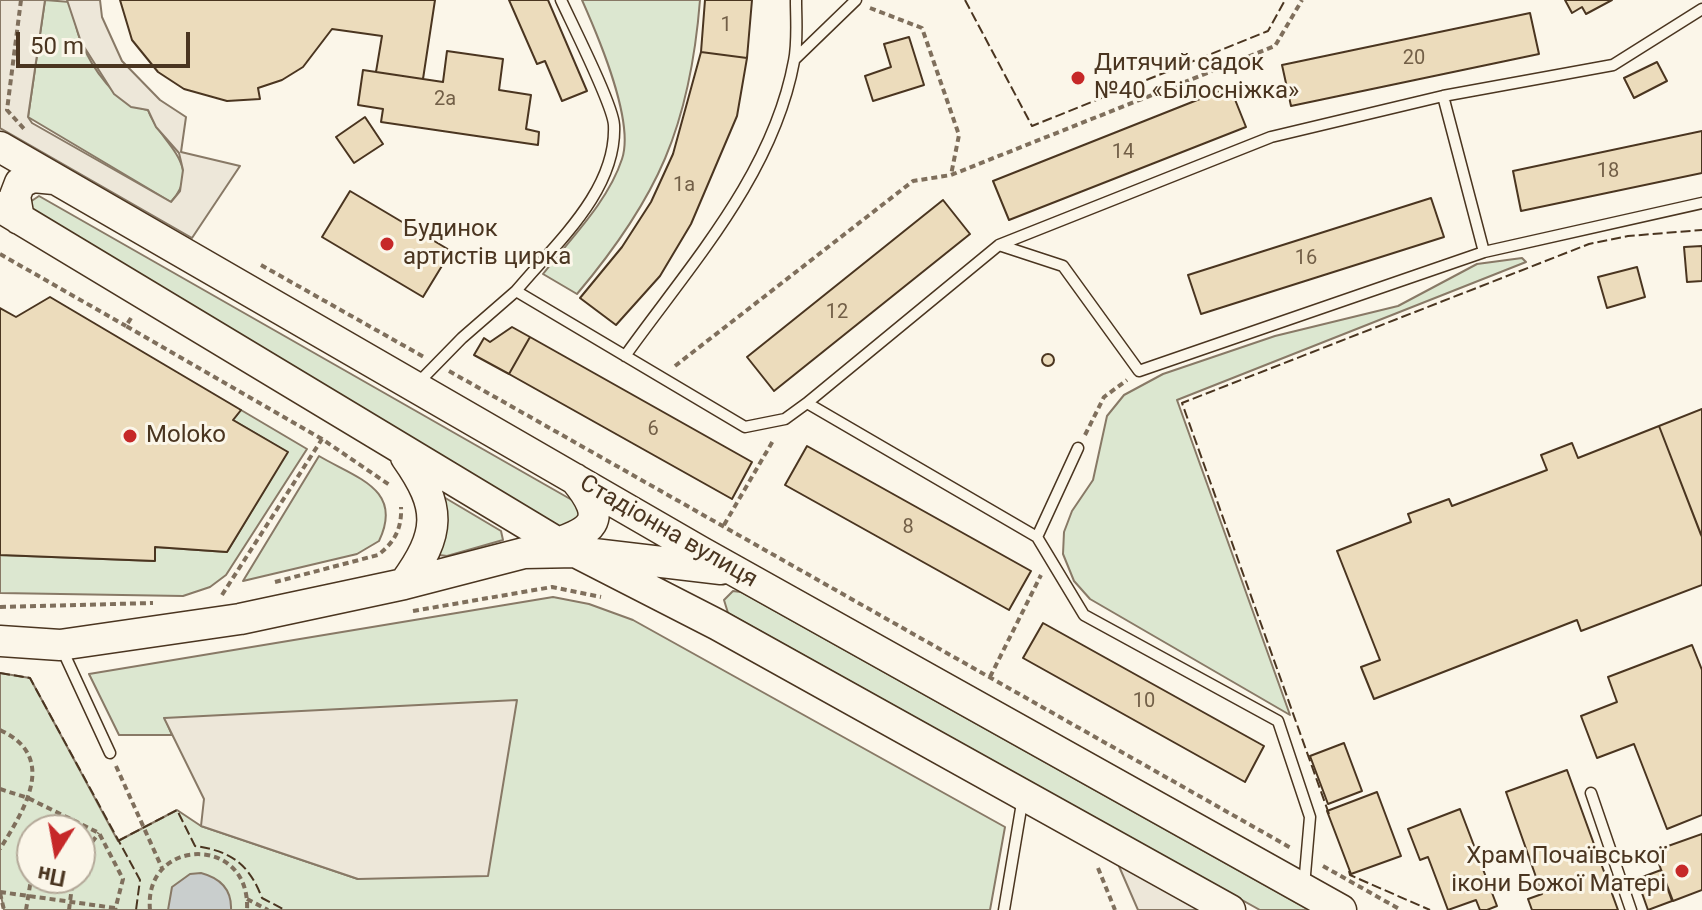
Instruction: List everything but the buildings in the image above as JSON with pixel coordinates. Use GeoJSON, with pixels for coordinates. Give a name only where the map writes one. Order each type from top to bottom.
{"type":"FeatureCollection","features":[{"type":"Feature","properties":{"kind":"street","name":"Стадіонна вулиця"},"geometry":{"type":"LineString","coordinates":[[6,150],[735,571],[1341,910]]}},
{"type":"Feature","properties":{"kind":"street"},"geometry":{"type":"LineString","coordinates":[[54,179],[33,177],[20,183],[10,213],[567,547],[718,625],[1230,910]]}},
{"type":"Feature","properties":{"kind":"street"},"geometry":{"type":"LineString","coordinates":[[400,449],[426,485],[432,501],[425,553],[408,598]]}},
{"type":"Feature","properties":{"kind":"street"},"geometry":{"type":"LineString","coordinates":[[567,547],[588,531],[592,520],[586,493],[573,478]]}},
{"type":"Feature","properties":{"kind":"street"},"geometry":{"type":"LineString","coordinates":[[0,641],[60,645],[408,598],[524,553],[567,547],[735,571]]}},
{"type":"Feature","properties":{"kind":"lane"},"geometry":{"type":"LineString","coordinates":[[415,386],[516,291],[598,191],[610,162],[614,122],[561,0]]}},
{"type":"Feature","properties":{"kind":"lane"},"geometry":{"type":"LineString","coordinates":[[625,356],[745,189],[778,121],[795,59],[796,0]]}},
{"type":"Feature","properties":{"kind":"lane"},"geometry":{"type":"LineString","coordinates":[[795,59],[855,1]]}},
{"type":"Feature","properties":{"kind":"lane"},"geometry":{"type":"LineString","coordinates":[[516,291],[745,427],[785,419],[999,245],[1271,137],[1443,96],[1613,65],[1702,9]]}},
{"type":"Feature","properties":{"kind":"lane"},"geometry":{"type":"LineString","coordinates":[[1443,96],[1484,252]]}},
{"type":"Feature","properties":{"kind":"lane"},"geometry":{"type":"LineString","coordinates":[[999,245],[1063,266],[1139,371],[1484,252],[1702,203]]}},
{"type":"Feature","properties":{"kind":"lane"},"geometry":{"type":"LineString","coordinates":[[807,403],[1037,537],[1084,615],[1278,721],[1310,817],[1304,890]]}},
{"type":"Feature","properties":{"kind":"lane"},"geometry":{"type":"LineString","coordinates":[[1037,537],[1078,448]]}},
{"type":"Feature","properties":{"kind":"lane"},"geometry":{"type":"LineString","coordinates":[[60,645],[110,753]]}},
{"type":"Feature","properties":{"kind":"lane"},"geometry":{"type":"LineString","coordinates":[[1591,793],[1631,910]]}},
{"type":"Feature","properties":{"kind":"lane"},"geometry":{"type":"LineString","coordinates":[[1004,910],[1023,795]]}},
{"type":"Feature","properties":{"kind":"path"},"geometry":{"type":"LineString","coordinates":[[7,110],[21,0]]}},
{"type":"Feature","properties":{"kind":"path"},"geometry":{"type":"LineString","coordinates":[[661,378],[913,181],[951,175],[1275,46],[1302,0]]}},
{"type":"Feature","properties":{"kind":"path"},"geometry":{"type":"LineString","coordinates":[[855,1],[922,28],[959,135],[951,175]]}},
{"type":"Feature","properties":{"kind":"path"},"geometry":{"type":"LineString","coordinates":[[0,106],[26,131],[6,150]]}},
{"type":"Feature","properties":{"kind":"path"},"geometry":{"type":"LineString","coordinates":[[0,254],[322,439],[398,490]]}},
{"type":"Feature","properties":{"kind":"path"},"geometry":{"type":"LineString","coordinates":[[257,262],[1401,910]]}},
{"type":"Feature","properties":{"kind":"path"},"geometry":{"type":"LineString","coordinates":[[126,326],[145,295]]}},
{"type":"Feature","properties":{"kind":"path"},"geometry":{"type":"LineString","coordinates":[[1078,448],[1104,397],[1139,371]]}},
{"type":"Feature","properties":{"kind":"path"},"geometry":{"type":"LineString","coordinates":[[724,526],[785,419]]}},
{"type":"Feature","properties":{"kind":"path"},"geometry":{"type":"LineString","coordinates":[[235,593],[221,597],[322,439]]}},
{"type":"Feature","properties":{"kind":"path"},"geometry":{"type":"LineString","coordinates":[[264,585],[378,555],[397,534],[401,504]]}},
{"type":"Feature","properties":{"kind":"path"},"geometry":{"type":"LineString","coordinates":[[990,677],[1049,559]]}},
{"type":"Feature","properties":{"kind":"path"},"geometry":{"type":"LineString","coordinates":[[408,598],[552,587],[613,602]]}},
{"type":"Feature","properties":{"kind":"path"},"geometry":{"type":"LineString","coordinates":[[0,607],[163,602]]}},
{"type":"Feature","properties":{"kind":"path"},"geometry":{"type":"LineString","coordinates":[[0,730],[12,736],[27,751],[34,769],[28,798],[0,849]]}},
{"type":"Feature","properties":{"kind":"path"},"geometry":{"type":"LineString","coordinates":[[110,753],[163,868]]}},
{"type":"Feature","properties":{"kind":"path"},"geometry":{"type":"LineString","coordinates":[[0,789],[28,798],[59,814]]}},
{"type":"Feature","properties":{"kind":"path"},"geometry":{"type":"LineString","coordinates":[[4,910],[0,892],[115,909],[123,879],[96,832]]}},
{"type":"Feature","properties":{"kind":"path"},"geometry":{"type":"LineString","coordinates":[[96,837],[99,833]]}},
{"type":"Feature","properties":{"kind":"path"},"geometry":{"type":"LineString","coordinates":[[150,910],[152,886],[163,868],[191,854],[221,858],[243,882],[247,910]]}},
{"type":"Feature","properties":{"kind":"path"},"geometry":{"type":"LineString","coordinates":[[1110,872],[1097,864],[1115,910]]}},
{"type":"Feature","properties":{"kind":"path"},"geometry":{"type":"LineString","coordinates":[[69,910],[70,894]]}},
{"type":"Feature","properties":{"kind":"path"},"geometry":{"type":"LineString","coordinates":[[26,896],[26,910]]}},
{"type":"Feature","properties":{"kind":"path"},"geometry":{"type":"LineString","coordinates":[[247,899],[268,910]]}},
{"type":"Feature","properties":{"kind":"green space"},"geometry":{"type":"Polygon","coordinates":[[[45,0],[70,2],[80,39],[98,73],[126,101],[148,110],[176,154],[183,176],[171,202],[28,117],[45,0]]]}},
{"type":"Feature","properties":{"kind":"green space"},"geometry":{"type":"Polygon","coordinates":[[[582,0],[700,0],[688,86],[665,158],[629,225],[577,294],[543,274],[608,190],[622,159],[625,143],[613,79],[582,0]]]}},
{"type":"Feature","properties":{"kind":"green space"},"geometry":{"type":"Polygon","coordinates":[[[39,196],[579,504],[582,516],[565,531],[34,215],[30,202],[39,196]]]}},
{"type":"Feature","properties":{"kind":"green space"},"geometry":{"type":"Polygon","coordinates":[[[1522,258],[1526,262],[1177,400],[1290,715],[1090,599],[1074,581],[1063,554],[1064,532],[1072,511],[1093,480],[1107,416],[1124,395],[1163,374],[1275,336],[1398,306],[1477,264],[1522,258]]]}},
{"type":"Feature","properties":{"kind":"green space"},"geometry":{"type":"Polygon","coordinates":[[[241,410],[307,449],[226,575],[210,587],[183,596],[0,593],[0,555],[154,561],[155,547],[227,552],[287,452],[233,420],[241,410]]]}},
{"type":"Feature","properties":{"kind":"green space"},"geometry":{"type":"Polygon","coordinates":[[[319,456],[361,479],[381,497],[385,523],[379,541],[357,554],[243,581],[319,456]]]}},
{"type":"Feature","properties":{"kind":"green space"},"geometry":{"type":"Polygon","coordinates":[[[442,496],[501,531],[503,540],[447,556],[439,555],[442,496]]]}},
{"type":"Feature","properties":{"kind":"green space"},"geometry":{"type":"Polygon","coordinates":[[[733,591],[741,592],[1309,910],[1260,910],[728,613],[724,600],[733,591]]]}},
{"type":"Feature","properties":{"kind":"green space"},"geometry":{"type":"Polygon","coordinates":[[[553,597],[589,604],[633,620],[1005,827],[990,910],[4,910],[0,891],[0,673],[30,678],[118,841],[177,810],[201,826],[358,879],[165,718],[172,735],[119,735],[89,674],[553,597]]]}},
{"type":"Feature","properties":{"kind":"shaded area"},"geometry":{"type":"Polygon","coordinates":[[[0,0],[45,0],[28,117],[32,123],[171,202],[180,191],[183,170],[179,153],[156,127],[148,110],[131,107],[114,94],[81,42],[67,0],[100,0],[102,17],[122,61],[160,100],[186,117],[181,152],[240,166],[192,238],[0,128],[0,0]]]}},
{"type":"Feature","properties":{"kind":"shaded area"},"geometry":{"type":"Polygon","coordinates":[[[517,700],[488,876],[358,879],[201,826],[204,799],[164,718],[517,700]]]}},
{"type":"Feature","properties":{"kind":"shaded area"},"geometry":{"type":"Polygon","coordinates":[[[1118,864],[1199,910],[1138,910],[1118,864]]]}},
{"type":"Feature","properties":{"kind":"shaded area"},"geometry":{"type":"Polygon","coordinates":[[[201,873],[224,886],[231,910],[168,910],[172,887],[190,874],[201,873]]]}},
{"type":"Feature","properties":{"kind":"fence"},"geometry":{"type":"LineString","coordinates":[[965,0],[1032,126],[1268,31],[1285,0]]}},
{"type":"Feature","properties":{"kind":"fence"},"geometry":{"type":"LineString","coordinates":[[1329,814],[1182,403],[1589,244],[1628,236],[1702,230]]}},
{"type":"Feature","properties":{"kind":"fence"},"geometry":{"type":"LineString","coordinates":[[0,673],[30,678],[140,880],[136,910]]}},
{"type":"Feature","properties":{"kind":"fence"},"geometry":{"type":"LineString","coordinates":[[118,841],[177,810],[195,846],[219,851],[237,861],[251,876],[262,898],[285,910]]}},
{"type":"Feature","properties":{"kind":"fence"},"geometry":{"type":"LineString","coordinates":[[1349,871],[1350,875],[1430,910]]}},
{"type":"Feature","properties":{"kind":"place","name":"Дитячий садок №40 «Білосніжка»"},"geometry":{"type":"Point","coordinates":[1078,78]}},
{"type":"Feature","properties":{"kind":"place","name":"Будинок артистів цирка"},"geometry":{"type":"Point","coordinates":[387,244]}},
{"type":"Feature","properties":{"kind":"place","name":"Moloko"},"geometry":{"type":"Point","coordinates":[130,436]}},
{"type":"Feature","properties":{"kind":"place","name":"Храм Почаївської ікони Божої Матері"},"geometry":{"type":"Point","coordinates":[1682,871]}}]}
